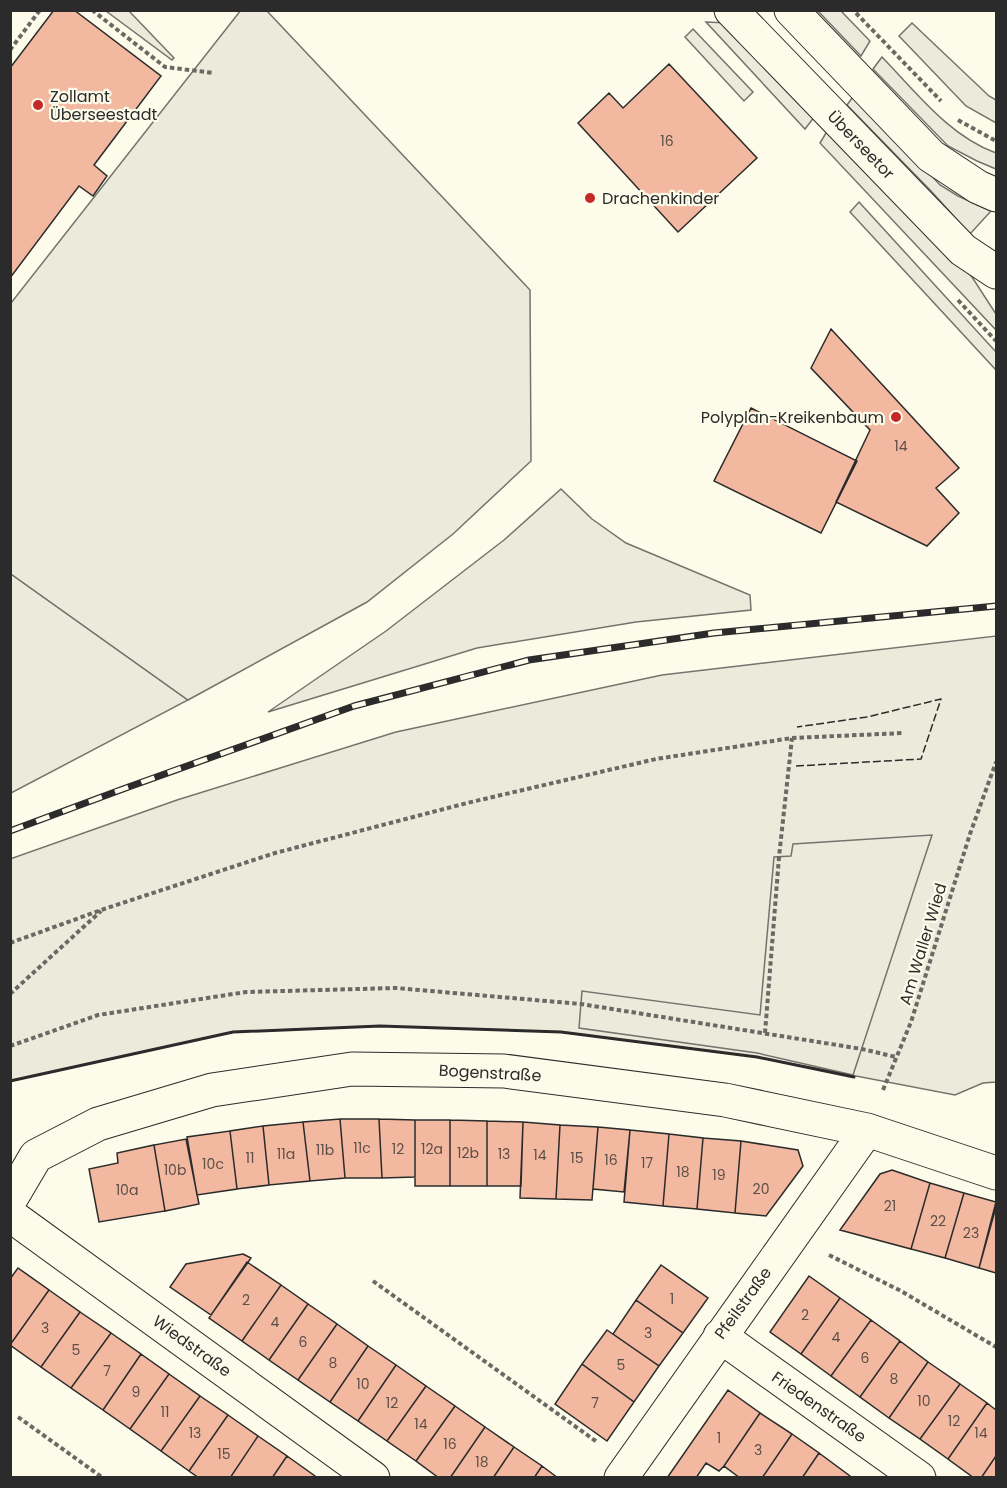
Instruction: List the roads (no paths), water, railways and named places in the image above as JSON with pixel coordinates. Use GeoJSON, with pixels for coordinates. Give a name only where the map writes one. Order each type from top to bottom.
{"type":"FeatureCollection","features":[{"type":"Feature","properties":{"kind":"street","name":"Überseetor"},"geometry":{"type":"LineString","coordinates":[[731,10],[963,250],[996,272]]}},
{"type":"Feature","properties":{"kind":"street"},"geometry":{"type":"LineString","coordinates":[[791,10],[931,156],[978,187],[996,195]]}},
{"type":"Feature","properties":{"kind":"street","name":"Bogenstraße"},"geometry":{"type":"LineString","coordinates":[[10,1200],[36,1156],[98,1124],[212,1090],[352,1069],[504,1071],[725,1100],[867,1130],[996,1173]]}},
{"type":"Feature","properties":{"kind":"street","name":"Pfeilstraße"},"geometry":{"type":"LineString","coordinates":[[625,1471],[867,1130]]}},
{"type":"Feature","properties":{"kind":"street","name":"Wiedstraße"},"geometry":{"type":"LineString","coordinates":[[10,1215],[374,1478]]}},
{"type":"Feature","properties":{"kind":"street","name":"Friedenstraße"},"geometry":{"type":"LineString","coordinates":[[720,1336],[919,1478]]}},
{"type":"Feature","properties":{"kind":"railway"},"geometry":{"type":"LineString","coordinates":[[10,831],[354,706],[529,660],[714,633],[996,606]]}},
{"type":"Feature","properties":{"kind":"place","name":"Zollamt Überseestadt"},"geometry":{"type":"Point","coordinates":[38,105]}},
{"type":"Feature","properties":{"kind":"place","name":"Drachenkinder"},"geometry":{"type":"Point","coordinates":[590,198]}},
{"type":"Feature","properties":{"kind":"place","name":"Polyplan-Kreikenbaum"},"geometry":{"type":"Point","coordinates":[896,417]}}]}
